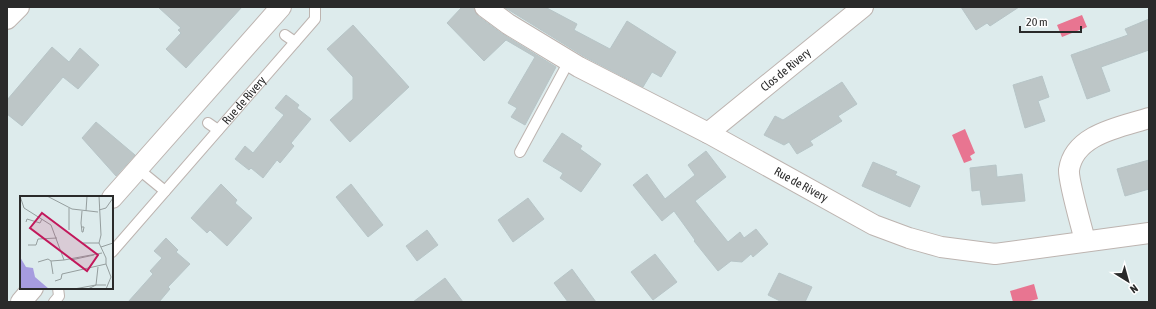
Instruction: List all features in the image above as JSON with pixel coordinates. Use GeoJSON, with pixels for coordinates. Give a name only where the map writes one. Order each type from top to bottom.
{"type":"FeatureCollection","features":[{"type":"Feature","properties":{"kind":"street"},"geometry":{"type":"LineString","coordinates":[[7,19],[19,7]]}},
{"type":"Feature","properties":{"kind":"street"},"geometry":{"type":"LineString","coordinates":[[113,197],[281,7]]}},
{"type":"Feature","properties":{"kind":"street","name":"Rue de Rivery"},"geometry":{"type":"LineString","coordinates":[[485,7],[508,24],[569,61],[708,133],[874,226],[941,247],[995,254],[1149,233]]}},
{"type":"Feature","properties":{"kind":"street","name":"Clos de Rivery"},"geometry":{"type":"LineString","coordinates":[[708,133],[863,7]]}},
{"type":"Feature","properties":{"kind":"street"},"geometry":{"type":"LineString","coordinates":[[1086,242],[1069,171],[1074,154],[1088,141],[1112,129],[1149,118]]}},
{"type":"Feature","properties":{"kind":"street"},"geometry":{"type":"LineString","coordinates":[[21,302],[32,289]]}},
{"type":"Feature","properties":{"kind":"lane","name":"Rue de Rivery"},"geometry":{"type":"LineString","coordinates":[[113,251],[295,42],[314,19],[315,7]]}},
{"type":"Feature","properties":{"kind":"lane"},"geometry":{"type":"LineString","coordinates":[[285,35],[295,42]]}},
{"type":"Feature","properties":{"kind":"lane"},"geometry":{"type":"LineString","coordinates":[[520,152],[569,61]]}},
{"type":"Feature","properties":{"kind":"lane"},"geometry":{"type":"LineString","coordinates":[[208,123],[218,130]]}},
{"type":"Feature","properties":{"kind":"lane"},"geometry":{"type":"LineString","coordinates":[[137,168],[165,191]]}},
{"type":"Feature","properties":{"kind":"lane"},"geometry":{"type":"LineString","coordinates":[[54,302],[59,296],[58,289]]}},
{"type":"Feature","properties":{"kind":"shaded area"},"geometry":{"type":"Polygon","coordinates":[[[1082,15],[1087,27],[1062,37],[1057,25],[1082,15]]]}},
{"type":"Feature","properties":{"kind":"shaded area"},"geometry":{"type":"Polygon","coordinates":[[[965,129],[975,153],[970,156],[972,160],[964,163],[952,135],[965,129]]]}},
{"type":"Feature","properties":{"kind":"shaded area"},"geometry":{"type":"Polygon","coordinates":[[[1034,284],[1038,299],[1026,302],[1013,302],[1010,291],[1034,284]]]}},
{"type":"Feature","properties":{"kind":"building"},"geometry":{"type":"Polygon","coordinates":[[[158,7],[242,7],[186,68],[166,49],[181,33],[178,30],[181,28],[158,7]]]}},
{"type":"Feature","properties":{"kind":"building"},"geometry":{"type":"Polygon","coordinates":[[[462,7],[474,7],[478,16],[501,33],[556,67],[525,125],[511,117],[517,108],[508,103],[535,57],[506,40],[484,61],[447,23],[462,7]]]}},
{"type":"Feature","properties":{"kind":"building"},"geometry":{"type":"Polygon","coordinates":[[[504,7],[545,7],[577,24],[574,30],[610,49],[627,21],[676,52],[661,77],[652,72],[643,87],[585,57],[504,7]]]}},
{"type":"Feature","properties":{"kind":"building"},"geometry":{"type":"Polygon","coordinates":[[[961,7],[1019,7],[990,26],[987,23],[976,30],[961,7]]]}},
{"type":"Feature","properties":{"kind":"building"},"geometry":{"type":"Polygon","coordinates":[[[1149,19],[1149,50],[1101,67],[1110,91],[1087,99],[1071,55],[1128,35],[1125,29],[1149,19]]]}},
{"type":"Feature","properties":{"kind":"building"},"geometry":{"type":"Polygon","coordinates":[[[353,25],[409,87],[350,142],[330,120],[353,99],[353,77],[327,49],[353,25]]]}},
{"type":"Feature","properties":{"kind":"building"},"geometry":{"type":"Polygon","coordinates":[[[52,47],[69,62],[80,48],[99,65],[78,89],[63,77],[22,126],[7,114],[7,100],[52,47]]]}},
{"type":"Feature","properties":{"kind":"building"},"geometry":{"type":"Polygon","coordinates":[[[1042,76],[1049,97],[1038,101],[1045,121],[1025,128],[1013,85],[1042,76]]]}},
{"type":"Feature","properties":{"kind":"building"},"geometry":{"type":"Polygon","coordinates":[[[842,82],[857,104],[838,116],[842,121],[810,141],[813,145],[797,154],[789,142],[784,145],[764,135],[775,116],[783,120],[842,82]]]}},
{"type":"Feature","properties":{"kind":"building"},"geometry":{"type":"Polygon","coordinates":[[[286,95],[299,105],[297,108],[311,119],[291,143],[294,146],[280,163],[277,160],[263,178],[251,168],[249,170],[235,159],[245,146],[253,153],[284,115],[275,108],[286,95]]]}},
{"type":"Feature","properties":{"kind":"building"},"geometry":{"type":"Polygon","coordinates":[[[96,122],[135,155],[116,176],[82,138],[96,122]]]}},
{"type":"Feature","properties":{"kind":"building"},"geometry":{"type":"Polygon","coordinates":[[[562,133],[582,146],[580,149],[601,164],[581,192],[560,178],[563,173],[543,161],[562,133]]]}},
{"type":"Feature","properties":{"kind":"building"},"geometry":{"type":"Polygon","coordinates":[[[706,151],[726,177],[695,201],[728,242],[740,232],[744,238],[756,229],[768,244],[753,257],[751,254],[742,262],[731,261],[718,271],[694,241],[695,240],[674,211],[662,221],[633,185],[647,174],[665,199],[695,175],[688,165],[706,151]]]}},
{"type":"Feature","properties":{"kind":"building"},"geometry":{"type":"Polygon","coordinates":[[[1149,160],[1149,189],[1125,196],[1117,169],[1149,160]]]}},
{"type":"Feature","properties":{"kind":"building"},"geometry":{"type":"Polygon","coordinates":[[[873,162],[897,172],[895,175],[920,186],[910,207],[862,186],[873,162]]]}},
{"type":"Feature","properties":{"kind":"building"},"geometry":{"type":"Polygon","coordinates":[[[996,165],[997,177],[1022,174],[1025,201],[982,205],[980,190],[972,191],[970,168],[996,165]]]}},
{"type":"Feature","properties":{"kind":"building"},"geometry":{"type":"Polygon","coordinates":[[[221,184],[237,200],[235,203],[252,218],[227,246],[210,230],[207,233],[191,218],[221,184]]]}},
{"type":"Feature","properties":{"kind":"building"},"geometry":{"type":"Polygon","coordinates":[[[351,184],[383,225],[368,237],[336,197],[351,184]]]}},
{"type":"Feature","properties":{"kind":"building"},"geometry":{"type":"Polygon","coordinates":[[[528,198],[544,219],[513,242],[498,220],[528,198]]]}},
{"type":"Feature","properties":{"kind":"building"},"geometry":{"type":"Polygon","coordinates":[[[427,230],[438,245],[417,261],[406,246],[427,230]]]}},
{"type":"Feature","properties":{"kind":"building"},"geometry":{"type":"Polygon","coordinates":[[[166,238],[178,250],[176,252],[190,264],[168,287],[170,289],[159,302],[128,302],[153,274],[150,271],[162,258],[154,251],[166,238]]]}},
{"type":"Feature","properties":{"kind":"building"},"geometry":{"type":"Polygon","coordinates":[[[655,254],[677,282],[653,300],[631,272],[655,254]]]}},
{"type":"Feature","properties":{"kind":"building"},"geometry":{"type":"Polygon","coordinates":[[[572,269],[596,302],[568,302],[554,283],[572,269]]]}},
{"type":"Feature","properties":{"kind":"building"},"geometry":{"type":"Polygon","coordinates":[[[779,273],[812,287],[805,302],[782,302],[768,295],[779,273]]]}},
{"type":"Feature","properties":{"kind":"building"},"geometry":{"type":"Polygon","coordinates":[[[445,278],[463,302],[413,302],[445,278]]]}}]}
